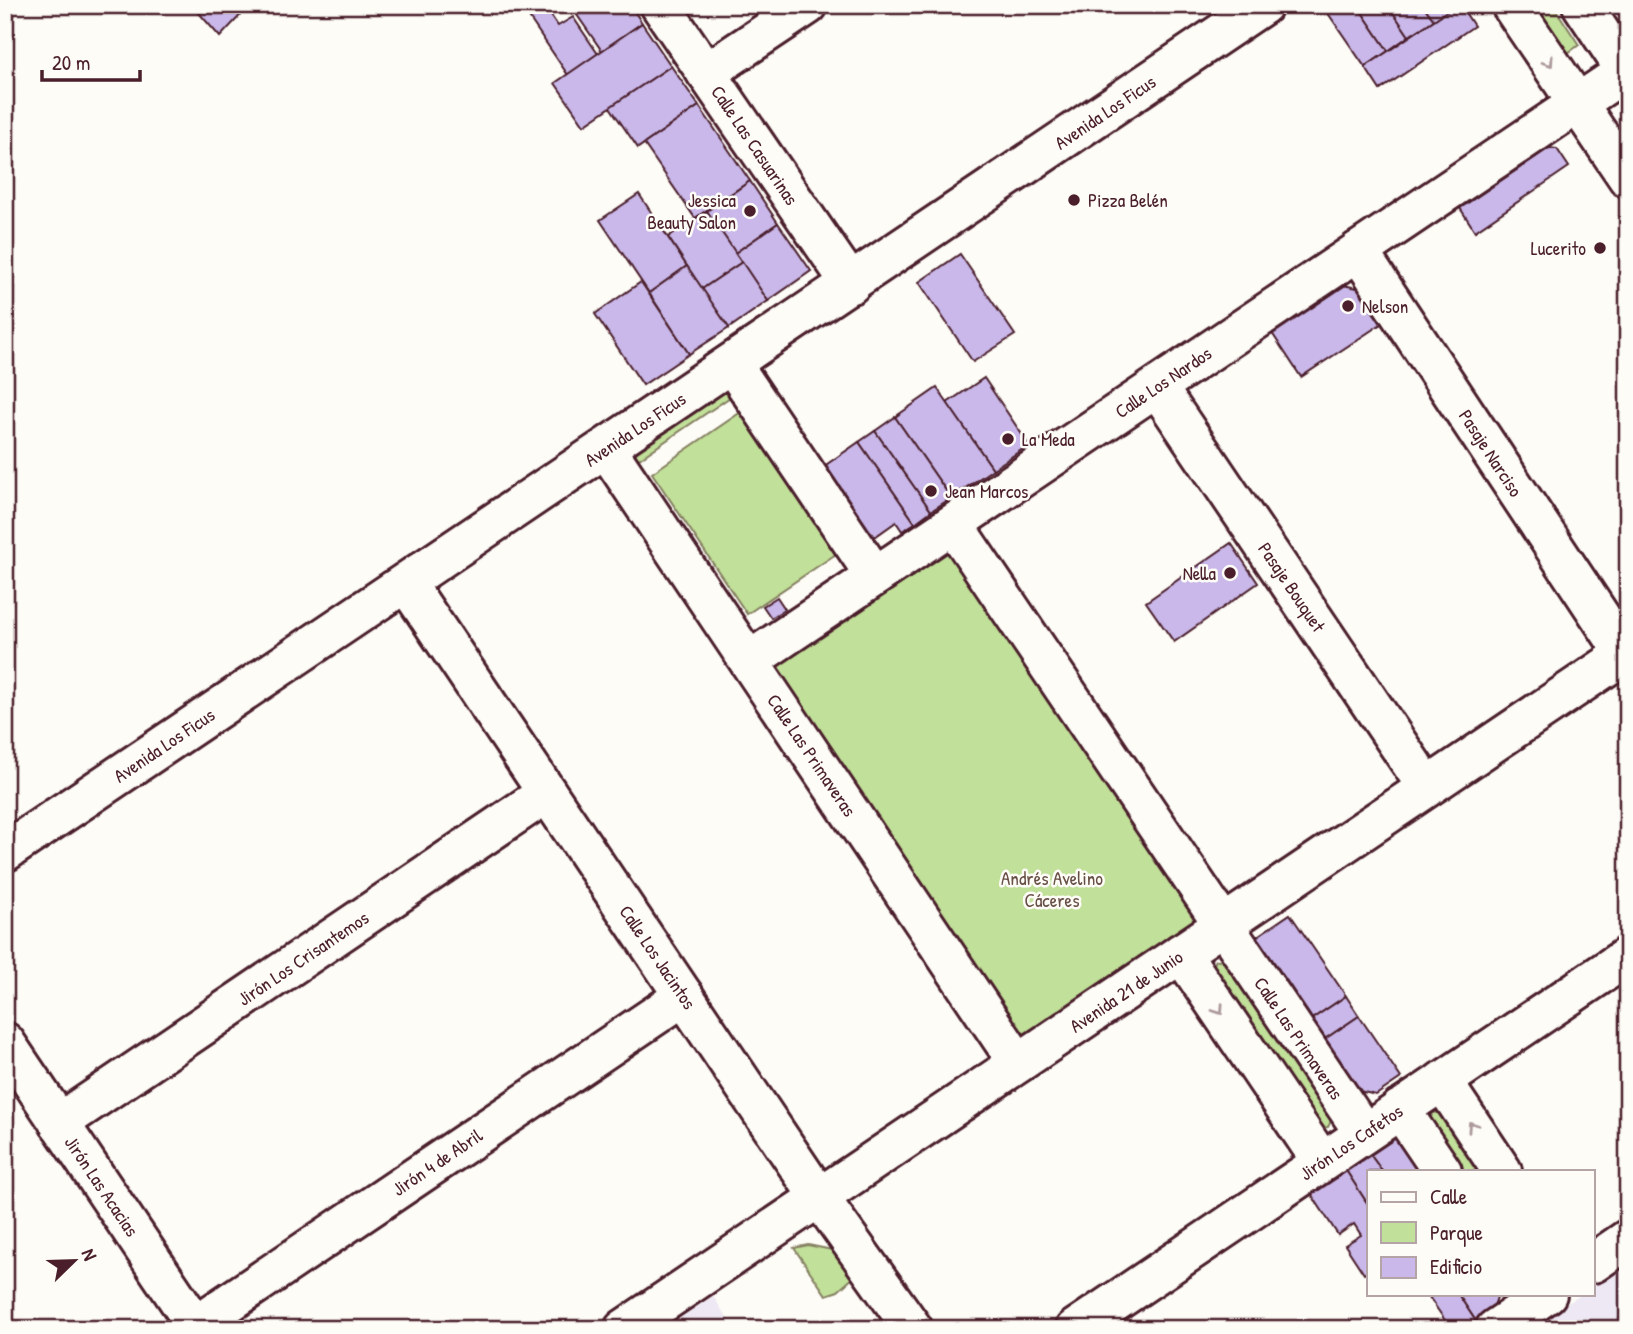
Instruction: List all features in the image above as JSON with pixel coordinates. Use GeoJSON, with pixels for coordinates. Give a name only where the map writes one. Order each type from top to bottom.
{"type":"FeatureCollection","features":[{"type":"Feature","properties":{"kind":"street","name":"Calle Las Casuarinas"},"geometry":{"type":"LineString","coordinates":[[660,5],[851,284]]}},
{"type":"Feature","properties":{"kind":"street"},"geometry":{"type":"LineString","coordinates":[[706,73],[808,5]]}},
{"type":"Feature","properties":{"kind":"street","name":"Avenida Los Ficus"},"geometry":{"type":"LineString","coordinates":[[5,852],[1263,5]]}},
{"type":"Feature","properties":{"kind":"street"},"geometry":{"type":"LineString","coordinates":[[1511,5],[1628,178]]}},
{"type":"Feature","properties":{"kind":"street"},"geometry":{"type":"LineString","coordinates":[[1582,5],[1627,73]]}},
{"type":"Feature","properties":{"kind":"street","name":"Calle Los Nardos"},"geometry":{"type":"LineString","coordinates":[[749,662],[1577,103],[1627,73]]}},
{"type":"Feature","properties":{"kind":"street","name":"Pasaje Narciso"},"geometry":{"type":"LineString","coordinates":[[1358,251],[1626,653]]}},
{"type":"Feature","properties":{"kind":"street"},"geometry":{"type":"LineString","coordinates":[[732,364],[875,576]]}},
{"type":"Feature","properties":{"kind":"street","name":"Pasaje Bouquet"},"geometry":{"type":"LineString","coordinates":[[1157,387],[1427,788]]}},
{"type":"Feature","properties":{"kind":"street","name":"Calle Las Primaveras"},"geometry":{"type":"LineString","coordinates":[[606,448],[1018,1063]]}},
{"type":"Feature","properties":{"kind":"street","name":"Calle Las Primaveras"},"geometry":{"type":"LineString","coordinates":[[953,524],[1364,1133]]}},
{"type":"Feature","properties":{"kind":"street","name":"Calle Los Jacintos"},"geometry":{"type":"LineString","coordinates":[[406,583],[819,1197],[913,1329]]}},
{"type":"Feature","properties":{"kind":"street","name":"Avenida 21 de Junio"},"geometry":{"type":"LineString","coordinates":[[624,1329],[1626,653]]}},
{"type":"Feature","properties":{"kind":"street","name":"Jirón Los Crisantemos"},"geometry":{"type":"LineString","coordinates":[[59,1123],[547,793]]}},
{"type":"Feature","properties":{"kind":"street"},"geometry":{"type":"LineString","coordinates":[[1181,953],[1322,1162]]}},
{"type":"Feature","properties":{"kind":"street","name":"Jirón Los Cafetos"},"geometry":{"type":"LineString","coordinates":[[1074,1329],[1628,956]]}},
{"type":"Feature","properties":{"kind":"street","name":"Jirón 4 de Abril"},"geometry":{"type":"LineString","coordinates":[[194,1327],[684,996]]}},
{"type":"Feature","properties":{"kind":"street","name":"Jirón Las Acacias"},"geometry":{"type":"LineString","coordinates":[[5,1042],[194,1327]]}},
{"type":"Feature","properties":{"kind":"street"},"geometry":{"type":"LineString","coordinates":[[1442,1081],[1501,1170]]}},
{"type":"Feature","properties":{"kind":"street"},"geometry":{"type":"LineString","coordinates":[[1400,1109],[1440,1170]]}},
{"type":"Feature","properties":{"kind":"street"},"geometry":{"type":"LineString","coordinates":[[1594,1261],[1628,1239]]}},
{"type":"Feature","properties":{"kind":"street"},"geometry":{"type":"LineString","coordinates":[[1495,1329],[1534,1297]]}},
{"type":"Feature","properties":{"kind":"shaded area"},"geometry":{"type":"Polygon","coordinates":[[[1628,1264],[1628,1329],[1529,1329],[1579,1296],[1594,1296],[1594,1286],[1628,1264]]]}},
{"type":"Feature","properties":{"kind":"shaded area"},"geometry":{"type":"Polygon","coordinates":[[[713,1296],[734,1329],[664,1329],[713,1296]]]}},
{"type":"Feature","properties":{"kind":"green space"},"geometry":{"type":"Polygon","coordinates":[[[1532,5],[1553,5],[1579,45],[1565,55],[1532,5]]]}},
{"type":"Feature","properties":{"kind":"green space"},"geometry":{"type":"Polygon","coordinates":[[[730,389],[739,391],[636,461],[636,453],[730,389]]]}},
{"type":"Feature","properties":{"kind":"green space"},"geometry":{"type":"Polygon","coordinates":[[[741,412],[836,554],[747,614],[652,473],[741,412]]]}},
{"type":"Feature","properties":{"kind":"green space","name":"Andrés Avelino Cáceres"},"geometry":{"type":"Polygon","coordinates":[[[950,545],[1204,921],[1026,1042],[773,666],[950,545]]]}},
{"type":"Feature","properties":{"kind":"green space"},"geometry":{"type":"Polygon","coordinates":[[[1230,959],[1334,1115],[1328,1127],[1314,1128],[1210,972],[1216,960],[1230,959]]]}},
{"type":"Feature","properties":{"kind":"green space"},"geometry":{"type":"Polygon","coordinates":[[[1441,1112],[1480,1170],[1462,1170],[1429,1120],[1433,1113],[1441,1112]]]}},
{"type":"Feature","properties":{"kind":"green space"},"geometry":{"type":"Polygon","coordinates":[[[808,1245],[832,1250],[855,1276],[838,1291],[826,1295],[794,1248],[808,1245]]]}},
{"type":"Feature","properties":{"kind":"building"},"geometry":{"type":"Polygon","coordinates":[[[192,5],[250,5],[220,37],[192,5]]]}},
{"type":"Feature","properties":{"kind":"building"},"geometry":{"type":"Polygon","coordinates":[[[591,5],[630,5],[642,23],[602,51],[577,15],[591,5]]]}},
{"type":"Feature","properties":{"kind":"building"},"geometry":{"type":"Polygon","coordinates":[[[1357,5],[1388,5],[1409,36],[1388,51],[1357,5]]]}},
{"type":"Feature","properties":{"kind":"building"},"geometry":{"type":"Polygon","coordinates":[[[1357,5],[1388,51],[1365,67],[1323,6],[1357,5]]]}},
{"type":"Feature","properties":{"kind":"building"},"geometry":{"type":"Polygon","coordinates":[[[1388,5],[1423,5],[1434,20],[1409,36],[1388,5]]]}},
{"type":"Feature","properties":{"kind":"building"},"geometry":{"type":"Polygon","coordinates":[[[1423,5],[1456,5],[1434,20],[1423,5]]]}},
{"type":"Feature","properties":{"kind":"building"},"geometry":{"type":"Polygon","coordinates":[[[1456,5],[1460,5],[1474,26],[1380,90],[1365,67],[1456,5]]]}},
{"type":"Feature","properties":{"kind":"building"},"geometry":{"type":"Polygon","coordinates":[[[546,8],[558,26],[573,17],[598,54],[568,75],[530,19],[546,8]]]}},
{"type":"Feature","properties":{"kind":"building"},"geometry":{"type":"Polygon","coordinates":[[[642,23],[671,66],[584,125],[555,83],[642,23]]]}},
{"type":"Feature","properties":{"kind":"building"},"geometry":{"type":"Polygon","coordinates":[[[671,66],[699,106],[638,148],[610,107],[671,66]]]}},
{"type":"Feature","properties":{"kind":"building"},"geometry":{"type":"Polygon","coordinates":[[[699,106],[750,181],[695,218],[644,144],[699,106]]]}},
{"type":"Feature","properties":{"kind":"building"},"geometry":{"type":"Polygon","coordinates":[[[1549,148],[1557,149],[1569,167],[1475,231],[1460,208],[1549,148]]]}},
{"type":"Feature","properties":{"kind":"building"},"geometry":{"type":"Polygon","coordinates":[[[750,181],[778,223],[735,253],[707,211],[750,181]]]}},
{"type":"Feature","properties":{"kind":"building"},"geometry":{"type":"Polygon","coordinates":[[[639,194],[687,266],[649,293],[600,220],[639,194]]]}},
{"type":"Feature","properties":{"kind":"building"},"geometry":{"type":"Polygon","coordinates":[[[707,211],[742,262],[702,289],[668,237],[707,211]]]}},
{"type":"Feature","properties":{"kind":"building"},"geometry":{"type":"Polygon","coordinates":[[[778,223],[811,271],[768,301],[735,253],[778,223]]]}},
{"type":"Feature","properties":{"kind":"building"},"geometry":{"type":"Polygon","coordinates":[[[960,254],[1015,335],[973,362],[919,282],[960,254]]]}},
{"type":"Feature","properties":{"kind":"building"},"geometry":{"type":"Polygon","coordinates":[[[742,262],[768,301],[729,328],[702,289],[742,262]]]}},
{"type":"Feature","properties":{"kind":"building"},"geometry":{"type":"Polygon","coordinates":[[[687,266],[729,328],[689,354],[649,293],[687,266]]]}},
{"type":"Feature","properties":{"kind":"building"},"geometry":{"type":"Polygon","coordinates":[[[641,282],[689,354],[643,385],[595,314],[641,282]]]}},
{"type":"Feature","properties":{"kind":"building"},"geometry":{"type":"Polygon","coordinates":[[[1343,285],[1362,289],[1384,322],[1301,377],[1272,333],[1343,285]]]}},
{"type":"Feature","properties":{"kind":"building"},"geometry":{"type":"Polygon","coordinates":[[[984,378],[1029,445],[993,469],[947,403],[984,378]]]}},
{"type":"Feature","properties":{"kind":"building"},"geometry":{"type":"Polygon","coordinates":[[[937,388],[993,469],[951,498],[895,417],[937,388]]]}},
{"type":"Feature","properties":{"kind":"building"},"geometry":{"type":"Polygon","coordinates":[[[895,417],[951,498],[931,511],[875,431],[895,417]]]}},
{"type":"Feature","properties":{"kind":"building"},"geometry":{"type":"Polygon","coordinates":[[[875,431],[931,511],[915,523],[859,442],[875,431]]]}},
{"type":"Feature","properties":{"kind":"building"},"geometry":{"type":"Polygon","coordinates":[[[859,442],[915,523],[902,531],[896,522],[869,541],[820,469],[859,442]]]}},
{"type":"Feature","properties":{"kind":"building"},"geometry":{"type":"Polygon","coordinates":[[[1231,543],[1258,583],[1174,642],[1146,602],[1231,543]]]}},
{"type":"Feature","properties":{"kind":"building"},"geometry":{"type":"Polygon","coordinates":[[[777,597],[785,609],[771,618],[763,606],[777,597]]]}},
{"type":"Feature","properties":{"kind":"building"},"geometry":{"type":"Polygon","coordinates":[[[1290,914],[1346,996],[1309,1021],[1253,939],[1290,914]]]}},
{"type":"Feature","properties":{"kind":"building"},"geometry":{"type":"Polygon","coordinates":[[[1346,996],[1359,1016],[1322,1041],[1309,1021],[1346,996]]]}},
{"type":"Feature","properties":{"kind":"building"},"geometry":{"type":"Polygon","coordinates":[[[1359,1016],[1401,1078],[1376,1095],[1355,1090],[1322,1041],[1359,1016]]]}},
{"type":"Feature","properties":{"kind":"building"},"geometry":{"type":"Polygon","coordinates":[[[1394,1136],[1416,1170],[1381,1170],[1369,1153],[1394,1136]]]}},
{"type":"Feature","properties":{"kind":"building"},"geometry":{"type":"Polygon","coordinates":[[[1369,1153],[1381,1170],[1367,1170],[1367,1203],[1345,1169],[1369,1153]]]}},
{"type":"Feature","properties":{"kind":"building"},"geometry":{"type":"Polygon","coordinates":[[[1345,1169],[1367,1203],[1367,1272],[1364,1274],[1345,1245],[1361,1235],[1354,1224],[1338,1235],[1310,1192],[1345,1169]]]}},
{"type":"Feature","properties":{"kind":"building"},"geometry":{"type":"Polygon","coordinates":[[[1428,1296],[1459,1296],[1476,1321],[1464,1329],[1451,1329],[1428,1296]]]}},
{"type":"Feature","properties":{"kind":"building"},"geometry":{"type":"Polygon","coordinates":[[[1459,1296],[1497,1296],[1493,1309],[1476,1321],[1459,1296]]]}},
{"type":"Feature","properties":{"kind":"place","name":"Pizza Belén"},"geometry":{"type":"Point","coordinates":[1074,200]}},
{"type":"Feature","properties":{"kind":"place","name":"Jessica Beauty Salon"},"geometry":{"type":"Point","coordinates":[750,211]}},
{"type":"Feature","properties":{"kind":"place","name":"Lucerito"},"geometry":{"type":"Point","coordinates":[1600,248]}},
{"type":"Feature","properties":{"kind":"place","name":"Nelson"},"geometry":{"type":"Point","coordinates":[1348,306]}},
{"type":"Feature","properties":{"kind":"place","name":"La Meda"},"geometry":{"type":"Point","coordinates":[1008,439]}},
{"type":"Feature","properties":{"kind":"place","name":"Jean Marcos"},"geometry":{"type":"Point","coordinates":[931,491]}},
{"type":"Feature","properties":{"kind":"place","name":"Nella"},"geometry":{"type":"Point","coordinates":[1230,573]}}]}
